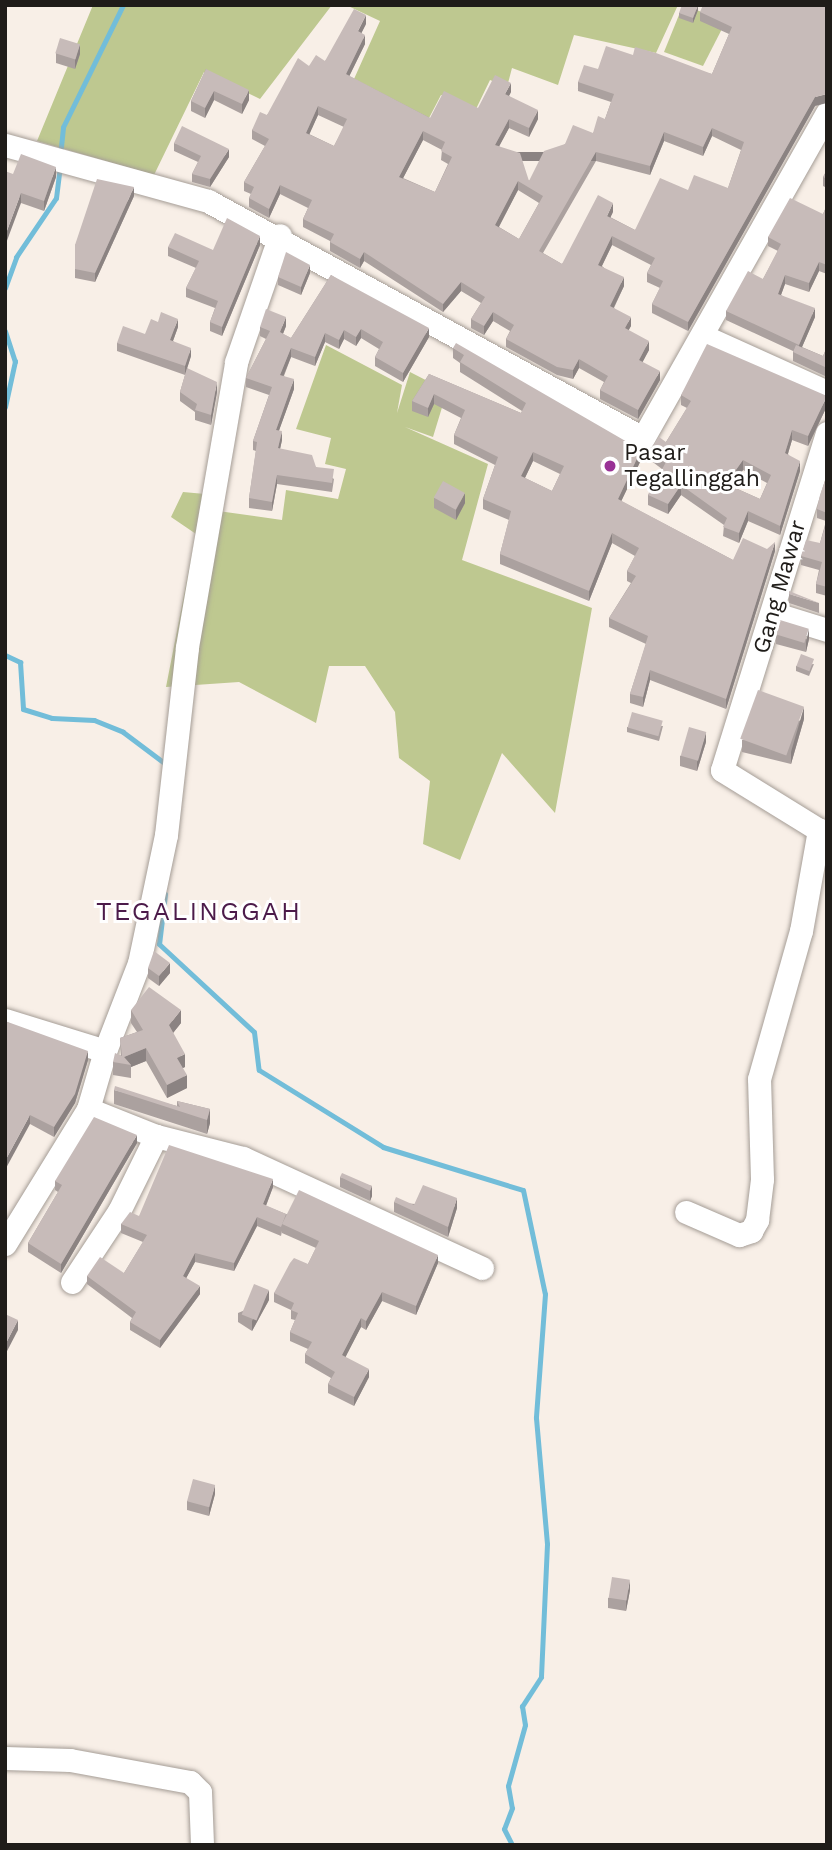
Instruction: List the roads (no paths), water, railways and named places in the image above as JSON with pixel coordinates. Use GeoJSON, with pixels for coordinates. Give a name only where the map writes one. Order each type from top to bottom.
{"type":"FeatureCollection","features":[{"type":"Feature","properties":{"kind":"street"},"geometry":{"type":"LineString","coordinates":[[5,145],[76,162],[208,201],[280,235],[643,439],[827,113]]}},
{"type":"Feature","properties":{"kind":"street"},"geometry":{"type":"LineString","coordinates":[[5,1244],[88,1109],[105,1051],[139,963],[174,770],[236,362],[280,235]]}},
{"type":"Feature","properties":{"kind":"street"},"geometry":{"type":"LineString","coordinates":[[703,336],[827,392]]}},
{"type":"Feature","properties":{"kind":"street","name":"Gang Mawar"},"geometry":{"type":"LineString","coordinates":[[686,1212],[738,1235],[754,1228],[762,1179],[759,1079],[801,932],[819,830],[807,817],[723,777],[827,433]]}},
{"type":"Feature","properties":{"kind":"street"},"geometry":{"type":"LineString","coordinates":[[772,612],[827,630]]}},
{"type":"Feature","properties":{"kind":"street"},"geometry":{"type":"LineString","coordinates":[[5,1020],[105,1051]]}},
{"type":"Feature","properties":{"kind":"street"},"geometry":{"type":"LineString","coordinates":[[88,1109],[156,1136],[243,1158],[482,1268]]}},
{"type":"Feature","properties":{"kind":"street"},"geometry":{"type":"LineString","coordinates":[[72,1282],[119,1211],[156,1136]]}},
{"type":"Feature","properties":{"kind":"street"},"geometry":{"type":"LineString","coordinates":[[5,1759],[70,1760],[190,1782],[200,1792],[202,1845]]}},
{"type":"Feature","properties":{"kind":"waterway"},"geometry":{"type":"LineString","coordinates":[[60,156],[63,127],[123,5]]}},
{"type":"Feature","properties":{"kind":"waterway"},"geometry":{"type":"LineString","coordinates":[[5,288],[16,257],[56,198],[60,165]]}},
{"type":"Feature","properties":{"kind":"waterway"},"geometry":{"type":"LineString","coordinates":[[5,331],[15,361],[5,407]]}},
{"type":"Feature","properties":{"kind":"waterway"},"geometry":{"type":"LineString","coordinates":[[5,655],[20,662],[23,709],[52,718],[94,720],[123,732],[167,765]]}},
{"type":"Feature","properties":{"kind":"waterway"},"geometry":{"type":"LineString","coordinates":[[165,894],[159,944],[254,1032],[259,1070],[383,1147],[523,1190],[545,1294],[536,1418],[547,1544],[541,1677],[522,1706],[525,1725],[508,1786],[512,1808],[504,1829],[512,1845]]}},
{"type":"Feature","properties":{"kind":"waterway"},"geometry":{"type":"LineString","coordinates":[[827,1713],[827,1726]]}},
{"type":"Feature","properties":{"kind":"place","name":"Pasar Tegallinggah"},"geometry":{"type":"Point","coordinates":[610,466]}},
{"type":"Feature","properties":{"kind":"district","name":"TEGALINGGAH"},"geometry":{"type":"Point","coordinates":[199,912]}}]}
